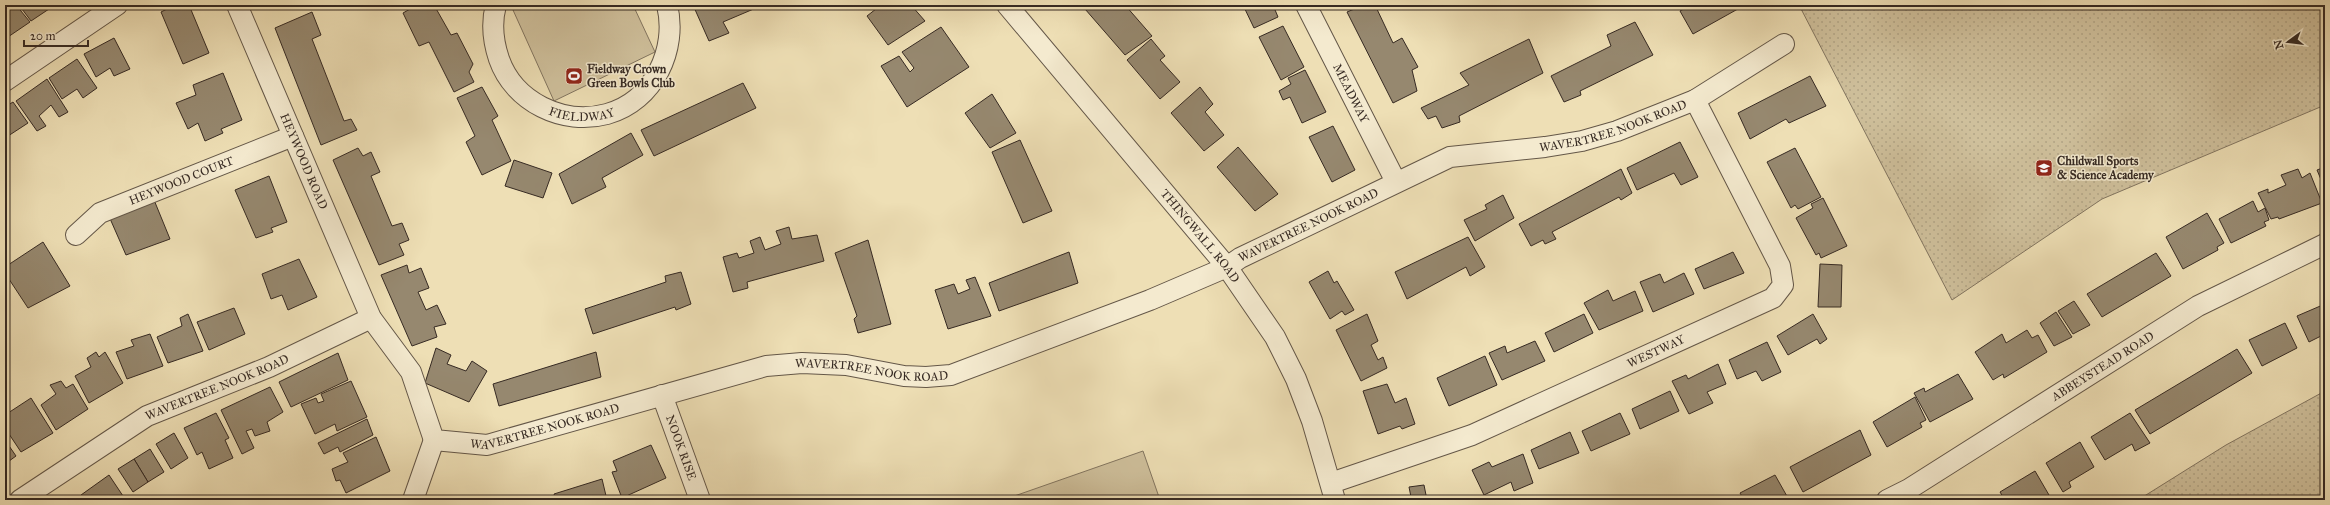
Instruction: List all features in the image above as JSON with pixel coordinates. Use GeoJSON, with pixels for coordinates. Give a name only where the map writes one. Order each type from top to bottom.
{"type":"FeatureCollection","features":[{"type":"Feature","properties":{"kind":"street"},"geometry":{"type":"LineString","coordinates":[[5,81],[117,5]]}},
{"type":"Feature","properties":{"kind":"street","name":"HEYWOOD ROAD"},"geometry":{"type":"LineString","coordinates":[[237,5],[371,318]]}},
{"type":"Feature","properties":{"kind":"street","name":"FIELDWAY"},"geometry":{"type":"LineString","coordinates":[[496,5],[493,15],[494,44],[503,71],[522,95],[548,111],[578,117],[608,114],[635,100],[656,78],[668,50],[670,20],[666,5]]}},
{"type":"Feature","properties":{"kind":"street","name":"THINGWALL ROAD"},"geometry":{"type":"LineString","coordinates":[[1007,5],[1227,267],[1275,337],[1296,379],[1312,421],[1333,492]]}},
{"type":"Feature","properties":{"kind":"street","name":"MEADWAY"},"geometry":{"type":"LineString","coordinates":[[1306,5],[1396,182]]}},
{"type":"Feature","properties":{"kind":"street","name":"WAVERTREE NOOK ROAD"},"geometry":{"type":"LineString","coordinates":[[434,440],[487,445],[766,366],[802,363],[846,365],[904,376],[926,377],[951,374],[1143,302],[1227,267],[1240,258],[1450,157],[1545,147],[1582,141],[1617,131],[1695,100],[1784,44]]}},
{"type":"Feature","properties":{"kind":"street","name":"WESTWAY"},"geometry":{"type":"LineString","coordinates":[[1333,492],[1472,434],[1773,298],[1783,285],[1780,266],[1695,100]]}},
{"type":"Feature","properties":{"kind":"street","name":"HEYWOOD COURT"},"geometry":{"type":"LineString","coordinates":[[76,234],[100,213],[293,136]]}},
{"type":"Feature","properties":{"kind":"street","name":"ABBEYSTEAD ROAD"},"geometry":{"type":"LineString","coordinates":[[1887,500],[1916,485],[2198,306],[2325,244]]}},
{"type":"Feature","properties":{"kind":"street"},"geometry":{"type":"LineString","coordinates":[[371,318],[411,372],[434,440],[413,500]]}},
{"type":"Feature","properties":{"kind":"street","name":"WAVERTREE NOOK ROAD"},"geometry":{"type":"LineString","coordinates":[[20,500],[147,416],[269,367],[371,318]]}},
{"type":"Feature","properties":{"kind":"street","name":"NOOK RISE"},"geometry":{"type":"LineString","coordinates":[[662,395],[700,500]]}},
{"type":"Feature","properties":{"kind":"shaded area","name":"Fieldway Crown Green Bowls Club"},"geometry":{"type":"Polygon","coordinates":[[[523,5],[633,5],[655,52],[554,101],[513,10],[523,5]]]}},
{"type":"Feature","properties":{"kind":"shaded area","name":"Childwall Sports & Science Academy"},"geometry":{"type":"Polygon","coordinates":[[[1799,5],[2325,5],[2325,105],[2102,199],[1952,300],[1799,5]]]}},
{"type":"Feature","properties":{"kind":"shaded area"},"geometry":{"type":"Polygon","coordinates":[[[2325,391],[2325,500],[2138,500],[2226,445],[2325,391]]]}},
{"type":"Feature","properties":{"kind":"shaded area"},"geometry":{"type":"Polygon","coordinates":[[[1143,451],[1160,500],[1003,500],[1143,451]]]}},
{"type":"Feature","properties":{"kind":"building"},"geometry":{"type":"Polygon","coordinates":[[[5,5],[7,7],[16,5],[30,22],[5,39],[5,5]]]}},
{"type":"Feature","properties":{"kind":"building"},"geometry":{"type":"Polygon","coordinates":[[[19,5],[55,5],[31,21],[19,5]]]}},
{"type":"Feature","properties":{"kind":"building"},"geometry":{"type":"Polygon","coordinates":[[[175,5],[178,9],[189,5],[209,53],[183,64],[161,12],[175,5]]]}},
{"type":"Feature","properties":{"kind":"building"},"geometry":{"type":"Polygon","coordinates":[[[320,5],[332,5],[322,9],[320,5]]]}},
{"type":"Feature","properties":{"kind":"building"},"geometry":{"type":"Polygon","coordinates":[[[417,5],[434,5],[451,35],[457,33],[473,64],[469,72],[474,82],[454,92],[429,42],[419,46],[403,13],[417,5]]]}},
{"type":"Feature","properties":{"kind":"building"},"geometry":{"type":"Polygon","coordinates":[[[693,5],[763,5],[723,22],[729,33],[709,41],[693,5]]]}},
{"type":"Feature","properties":{"kind":"building"},"geometry":{"type":"Polygon","coordinates":[[[881,5],[911,5],[925,21],[888,45],[867,16],[881,5]]]}},
{"type":"Feature","properties":{"kind":"building"},"geometry":{"type":"Polygon","coordinates":[[[1090,5],[1125,5],[1152,36],[1125,55],[1085,9],[1090,5]]]}},
{"type":"Feature","properties":{"kind":"building"},"geometry":{"type":"Polygon","coordinates":[[[1243,5],[1273,5],[1278,17],[1254,28],[1243,5]]]}},
{"type":"Feature","properties":{"kind":"building"},"geometry":{"type":"Polygon","coordinates":[[[1364,5],[1375,5],[1393,43],[1402,38],[1418,67],[1412,70],[1417,91],[1393,103],[1347,12],[1364,5]]]}},
{"type":"Feature","properties":{"kind":"building"},"geometry":{"type":"Polygon","coordinates":[[[1691,5],[1745,5],[1693,34],[1680,11],[1691,5]]]}},
{"type":"Feature","properties":{"kind":"building"},"geometry":{"type":"Polygon","coordinates":[[[312,12],[321,35],[312,39],[344,121],[351,119],[357,130],[321,145],[275,28],[312,12]]]}},
{"type":"Feature","properties":{"kind":"building"},"geometry":{"type":"Polygon","coordinates":[[[1635,22],[1653,55],[1580,91],[1581,95],[1564,102],[1551,76],[1611,46],[1607,35],[1635,22]]]}},
{"type":"Feature","properties":{"kind":"building"},"geometry":{"type":"Polygon","coordinates":[[[1283,26],[1304,67],[1281,80],[1259,37],[1283,26]]]}},
{"type":"Feature","properties":{"kind":"building"},"geometry":{"type":"Polygon","coordinates":[[[941,27],[969,67],[907,107],[881,66],[899,56],[910,72],[914,68],[902,52],[941,27]]]}},
{"type":"Feature","properties":{"kind":"building"},"geometry":{"type":"Polygon","coordinates":[[[114,38],[130,69],[114,76],[110,68],[96,77],[84,54],[114,38]]]}},
{"type":"Feature","properties":{"kind":"building"},"geometry":{"type":"Polygon","coordinates":[[[1151,39],[1165,56],[1160,60],[1180,82],[1160,99],[1127,60],[1151,39]]]}},
{"type":"Feature","properties":{"kind":"building"},"geometry":{"type":"Polygon","coordinates":[[[1529,39],[1543,73],[1459,116],[1460,122],[1442,128],[1436,116],[1428,119],[1421,108],[1469,85],[1460,73],[1529,39]]]}},
{"type":"Feature","properties":{"kind":"building"},"geometry":{"type":"Polygon","coordinates":[[[77,59],[97,88],[83,98],[77,89],[62,99],[49,78],[77,59]]]}},
{"type":"Feature","properties":{"kind":"building"},"geometry":{"type":"Polygon","coordinates":[[[1305,70],[1326,112],[1302,123],[1290,97],[1283,100],[1279,91],[1291,84],[1288,78],[1305,70]]]}},
{"type":"Feature","properties":{"kind":"building"},"geometry":{"type":"Polygon","coordinates":[[[223,73],[242,120],[221,129],[223,133],[205,141],[198,123],[188,129],[176,103],[196,95],[193,85],[223,73]]]}},
{"type":"Feature","properties":{"kind":"building"},"geometry":{"type":"Polygon","coordinates":[[[1810,76],[1826,106],[1789,123],[1786,119],[1750,139],[1738,113],[1810,76]]]}},
{"type":"Feature","properties":{"kind":"building"},"geometry":{"type":"Polygon","coordinates":[[[47,79],[68,112],[59,117],[51,105],[39,116],[46,126],[37,131],[16,101],[47,79]]]}},
{"type":"Feature","properties":{"kind":"building"},"geometry":{"type":"Polygon","coordinates":[[[743,83],[756,108],[654,156],[641,130],[743,83]]]}},
{"type":"Feature","properties":{"kind":"building"},"geometry":{"type":"Polygon","coordinates":[[[482,87],[498,116],[492,120],[511,161],[482,175],[466,142],[475,136],[457,98],[482,87]]]}},
{"type":"Feature","properties":{"kind":"building"},"geometry":{"type":"Polygon","coordinates":[[[1200,87],[1213,104],[1205,112],[1224,135],[1204,151],[1171,113],[1200,87]]]}},
{"type":"Feature","properties":{"kind":"building"},"geometry":{"type":"Polygon","coordinates":[[[992,94],[1016,133],[990,148],[965,113],[992,94]]]}},
{"type":"Feature","properties":{"kind":"building"},"geometry":{"type":"Polygon","coordinates":[[[13,102],[28,123],[5,138],[5,107],[13,102]]]}},
{"type":"Feature","properties":{"kind":"building"},"geometry":{"type":"Polygon","coordinates":[[[1333,126],[1355,170],[1332,182],[1309,137],[1333,126]]]}},
{"type":"Feature","properties":{"kind":"building"},"geometry":{"type":"Polygon","coordinates":[[[631,133],[643,155],[602,178],[606,187],[572,204],[559,174],[631,133]]]}},
{"type":"Feature","properties":{"kind":"building"},"geometry":{"type":"Polygon","coordinates":[[[1020,140],[1052,211],[1023,223],[992,152],[1020,140]]]}},
{"type":"Feature","properties":{"kind":"building"},"geometry":{"type":"Polygon","coordinates":[[[1680,142],[1698,177],[1681,185],[1674,173],[1637,190],[1627,168],[1680,142]]]}},
{"type":"Feature","properties":{"kind":"building"},"geometry":{"type":"Polygon","coordinates":[[[1238,147],[1278,194],[1255,211],[1217,167],[1238,147]]]}},
{"type":"Feature","properties":{"kind":"building"},"geometry":{"type":"Polygon","coordinates":[[[358,148],[363,156],[371,152],[380,172],[371,176],[392,226],[402,223],[409,240],[399,244],[404,255],[379,265],[333,160],[358,148]]]}},
{"type":"Feature","properties":{"kind":"building"},"geometry":{"type":"Polygon","coordinates":[[[1795,148],[1821,197],[1798,209],[1795,205],[1791,208],[1767,162],[1795,148]]]}},
{"type":"Feature","properties":{"kind":"building"},"geometry":{"type":"Polygon","coordinates":[[[514,160],[552,173],[543,198],[505,186],[514,160]]]}},
{"type":"Feature","properties":{"kind":"building"},"geometry":{"type":"Polygon","coordinates":[[[2325,167],[2325,189],[2317,170],[2325,167]]]}},
{"type":"Feature","properties":{"kind":"building"},"geometry":{"type":"Polygon","coordinates":[[[1621,169],[1632,193],[1621,200],[1619,197],[1552,232],[1556,239],[1545,244],[1543,240],[1531,246],[1519,224],[1621,169]]]}},
{"type":"Feature","properties":{"kind":"building"},"geometry":{"type":"Polygon","coordinates":[[[2298,169],[2302,178],[2310,173],[2322,203],[2279,219],[2278,217],[2271,219],[2258,193],[2268,189],[2268,193],[2286,185],[2281,175],[2298,169]]]}},
{"type":"Feature","properties":{"kind":"building"},"geometry":{"type":"Polygon","coordinates":[[[269,176],[287,222],[271,228],[273,232],[256,238],[235,190],[269,176]]]}},
{"type":"Feature","properties":{"kind":"building"},"geometry":{"type":"Polygon","coordinates":[[[152,195],[170,239],[126,255],[108,214],[152,195]]]}},
{"type":"Feature","properties":{"kind":"building"},"geometry":{"type":"Polygon","coordinates":[[[1503,195],[1514,218],[1475,241],[1464,220],[1487,209],[1485,205],[1503,195]]]}},
{"type":"Feature","properties":{"kind":"building"},"geometry":{"type":"Polygon","coordinates":[[[1823,198],[1847,246],[1821,258],[1819,253],[1816,255],[1796,218],[1813,208],[1811,204],[1823,198]]]}},
{"type":"Feature","properties":{"kind":"building"},"geometry":{"type":"Polygon","coordinates":[[[2253,201],[2258,212],[2265,208],[2269,220],[2264,222],[2266,226],[2231,243],[2219,219],[2253,201]]]}},
{"type":"Feature","properties":{"kind":"building"},"geometry":{"type":"Polygon","coordinates":[[[2207,213],[2224,243],[2217,247],[2218,250],[2183,269],[2166,237],[2207,213]]]}},
{"type":"Feature","properties":{"kind":"building"},"geometry":{"type":"Polygon","coordinates":[[[789,227],[792,239],[817,235],[824,261],[747,282],[748,288],[733,292],[723,257],[737,253],[739,258],[754,253],[750,241],[760,237],[765,250],[781,244],[776,231],[789,227]]]}},
{"type":"Feature","properties":{"kind":"building"},"geometry":{"type":"Polygon","coordinates":[[[1468,237],[1485,267],[1470,276],[1466,267],[1407,299],[1395,272],[1468,237]]]}},
{"type":"Feature","properties":{"kind":"building"},"geometry":{"type":"Polygon","coordinates":[[[868,240],[891,324],[858,333],[854,319],[857,316],[835,253],[868,240]]]}},
{"type":"Feature","properties":{"kind":"building"},"geometry":{"type":"Polygon","coordinates":[[[43,242],[70,286],[28,308],[5,273],[5,267],[43,242]]]}},
{"type":"Feature","properties":{"kind":"building"},"geometry":{"type":"Polygon","coordinates":[[[1069,252],[1078,283],[999,311],[989,283],[1069,252]]]}},
{"type":"Feature","properties":{"kind":"building"},"geometry":{"type":"Polygon","coordinates":[[[1733,252],[1744,273],[1704,289],[1695,269],[1733,252]]]}},
{"type":"Feature","properties":{"kind":"building"},"geometry":{"type":"Polygon","coordinates":[[[2156,253],[2171,276],[2102,317],[2087,294],[2156,253]]]}},
{"type":"Feature","properties":{"kind":"building"},"geometry":{"type":"Polygon","coordinates":[[[299,259],[317,297],[288,310],[282,295],[271,299],[262,274],[299,259]]]}},
{"type":"Feature","properties":{"kind":"building"},"geometry":{"type":"Polygon","coordinates":[[[1820,264],[1842,265],[1841,307],[1818,307],[1820,264]]]}},
{"type":"Feature","properties":{"kind":"building"},"geometry":{"type":"Polygon","coordinates":[[[407,265],[409,273],[421,268],[429,288],[418,292],[426,310],[437,305],[446,324],[434,327],[437,337],[412,346],[381,275],[407,265]]]}},
{"type":"Feature","properties":{"kind":"building"},"geometry":{"type":"Polygon","coordinates":[[[1328,271],[1334,283],[1337,281],[1354,310],[1345,315],[1342,311],[1330,319],[1309,282],[1328,271]]]}},
{"type":"Feature","properties":{"kind":"building"},"geometry":{"type":"Polygon","coordinates":[[[681,272],[691,304],[676,310],[675,307],[593,334],[585,309],[666,282],[665,276],[681,272]]]}},
{"type":"Feature","properties":{"kind":"building"},"geometry":{"type":"Polygon","coordinates":[[[1684,273],[1694,294],[1653,312],[1640,282],[1660,274],[1664,283],[1684,273]]]}},
{"type":"Feature","properties":{"kind":"building"},"geometry":{"type":"Polygon","coordinates":[[[975,277],[991,316],[948,329],[935,290],[954,284],[958,294],[970,289],[966,280],[975,277]]]}},
{"type":"Feature","properties":{"kind":"building"},"geometry":{"type":"Polygon","coordinates":[[[1608,290],[1613,301],[1635,291],[1643,311],[1599,330],[1584,303],[1608,290]]]}},
{"type":"Feature","properties":{"kind":"building"},"geometry":{"type":"Polygon","coordinates":[[[2074,301],[2090,325],[2073,334],[2058,311],[2074,301]]]}},
{"type":"Feature","properties":{"kind":"building"},"geometry":{"type":"Polygon","coordinates":[[[2325,304],[2325,334],[2309,342],[2297,316],[2325,304]]]}},
{"type":"Feature","properties":{"kind":"building"},"geometry":{"type":"Polygon","coordinates":[[[234,308],[245,334],[209,350],[197,322],[234,308]]]}},
{"type":"Feature","properties":{"kind":"building"},"geometry":{"type":"Polygon","coordinates":[[[2056,312],[2072,337],[2054,346],[2040,323],[2056,312]]]}},
{"type":"Feature","properties":{"kind":"building"},"geometry":{"type":"Polygon","coordinates":[[[188,314],[203,351],[168,363],[157,337],[182,326],[180,318],[188,314]]]}},
{"type":"Feature","properties":{"kind":"building"},"geometry":{"type":"Polygon","coordinates":[[[1367,314],[1378,341],[1371,345],[1378,360],[1383,357],[1387,368],[1361,381],[1336,330],[1367,314]]]}},
{"type":"Feature","properties":{"kind":"building"},"geometry":{"type":"Polygon","coordinates":[[[1584,314],[1593,333],[1554,352],[1545,333],[1584,314]]]}},
{"type":"Feature","properties":{"kind":"building"},"geometry":{"type":"Polygon","coordinates":[[[1813,314],[1827,339],[1820,344],[1817,339],[1788,355],[1777,336],[1813,314]]]}},
{"type":"Feature","properties":{"kind":"building"},"geometry":{"type":"Polygon","coordinates":[[[2285,323],[2297,348],[2262,366],[2249,340],[2285,323]]]}},
{"type":"Feature","properties":{"kind":"building"},"geometry":{"type":"Polygon","coordinates":[[[2027,330],[2032,338],[2038,335],[2047,352],[2004,378],[2003,374],[1993,380],[1975,352],[2002,334],[2006,343],[2027,330]]]}},
{"type":"Feature","properties":{"kind":"building"},"geometry":{"type":"Polygon","coordinates":[[[150,334],[163,366],[127,379],[116,352],[134,346],[131,340],[150,334]]]}},
{"type":"Feature","properties":{"kind":"building"},"geometry":{"type":"Polygon","coordinates":[[[1535,341],[1545,361],[1502,380],[1489,353],[1505,346],[1507,353],[1535,341]]]}},
{"type":"Feature","properties":{"kind":"building"},"geometry":{"type":"Polygon","coordinates":[[[1767,342],[1781,372],[1762,381],[1756,371],[1737,379],[1729,360],[1767,342]]]}},
{"type":"Feature","properties":{"kind":"building"},"geometry":{"type":"Polygon","coordinates":[[[436,348],[451,355],[447,364],[466,371],[472,361],[487,371],[469,402],[425,383],[436,348]]]}},
{"type":"Feature","properties":{"kind":"building"},"geometry":{"type":"Polygon","coordinates":[[[2237,349],[2252,373],[2150,434],[2135,410],[2237,349]]]}},
{"type":"Feature","properties":{"kind":"building"},"geometry":{"type":"Polygon","coordinates":[[[96,352],[99,357],[105,352],[123,383],[89,403],[75,376],[91,367],[87,358],[96,352]]]}},
{"type":"Feature","properties":{"kind":"building"},"geometry":{"type":"Polygon","coordinates":[[[596,352],[601,377],[499,406],[493,384],[596,352]]]}},
{"type":"Feature","properties":{"kind":"building"},"geometry":{"type":"Polygon","coordinates":[[[338,353],[348,380],[291,407],[279,382],[338,353]]]}},
{"type":"Feature","properties":{"kind":"building"},"geometry":{"type":"Polygon","coordinates":[[[1485,356],[1497,385],[1449,406],[1437,378],[1485,356]]]}},
{"type":"Feature","properties":{"kind":"building"},"geometry":{"type":"Polygon","coordinates":[[[1718,364],[1726,384],[1707,392],[1713,403],[1689,414],[1672,381],[1686,375],[1688,379],[1718,364]]]}},
{"type":"Feature","properties":{"kind":"building"},"geometry":{"type":"Polygon","coordinates":[[[1958,374],[1973,399],[1930,422],[1914,393],[1924,388],[1925,392],[1958,374]]]}},
{"type":"Feature","properties":{"kind":"building"},"geometry":{"type":"Polygon","coordinates":[[[61,381],[66,388],[73,384],[88,409],[56,430],[41,405],[56,394],[50,385],[61,381]]]}},
{"type":"Feature","properties":{"kind":"building"},"geometry":{"type":"Polygon","coordinates":[[[351,381],[367,417],[337,431],[335,424],[315,434],[301,404],[316,398],[318,403],[324,401],[321,394],[351,381]]]}},
{"type":"Feature","properties":{"kind":"building"},"geometry":{"type":"Polygon","coordinates":[[[1387,384],[1395,403],[1406,398],[1415,424],[1402,429],[1400,426],[1378,434],[1363,391],[1387,384]]]}},
{"type":"Feature","properties":{"kind":"building"},"geometry":{"type":"Polygon","coordinates":[[[270,387],[283,412],[267,422],[270,431],[255,436],[252,429],[246,431],[254,448],[242,454],[221,410],[270,387]]]}},
{"type":"Feature","properties":{"kind":"building"},"geometry":{"type":"Polygon","coordinates":[[[1670,391],[1679,411],[1640,429],[1632,409],[1670,391]]]}},
{"type":"Feature","properties":{"kind":"building"},"geometry":{"type":"Polygon","coordinates":[[[1915,397],[1926,420],[1920,423],[1922,427],[1887,447],[1873,422],[1915,397]]]}},
{"type":"Feature","properties":{"kind":"building"},"geometry":{"type":"Polygon","coordinates":[[[31,398],[53,433],[21,452],[5,428],[5,415],[31,398]]]}},
{"type":"Feature","properties":{"kind":"building"},"geometry":{"type":"Polygon","coordinates":[[[216,413],[229,438],[225,440],[233,458],[209,469],[202,452],[197,455],[184,428],[216,413]]]}},
{"type":"Feature","properties":{"kind":"building"},"geometry":{"type":"Polygon","coordinates":[[[1620,413],[1630,434],[1591,451],[1582,431],[1620,413]]]}},
{"type":"Feature","properties":{"kind":"building"},"geometry":{"type":"Polygon","coordinates":[[[2130,413],[2150,443],[2135,451],[2132,444],[2105,460],[2091,437],[2130,413]]]}},
{"type":"Feature","properties":{"kind":"building"},"geometry":{"type":"Polygon","coordinates":[[[367,419],[373,435],[340,452],[338,447],[324,454],[318,443],[367,419]]]}},
{"type":"Feature","properties":{"kind":"building"},"geometry":{"type":"Polygon","coordinates":[[[1860,430],[1871,455],[1803,492],[1790,467],[1860,430]]]}},
{"type":"Feature","properties":{"kind":"building"},"geometry":{"type":"Polygon","coordinates":[[[1570,432],[1579,453],[1539,469],[1531,450],[1570,432]]]}},
{"type":"Feature","properties":{"kind":"building"},"geometry":{"type":"Polygon","coordinates":[[[174,433],[188,458],[171,469],[156,444],[174,433]]]}},
{"type":"Feature","properties":{"kind":"building"},"geometry":{"type":"Polygon","coordinates":[[[376,437],[390,471],[346,493],[340,480],[336,481],[332,469],[348,462],[343,453],[376,437]]]}},
{"type":"Feature","properties":{"kind":"building"},"geometry":{"type":"Polygon","coordinates":[[[5,440],[16,456],[5,464],[5,440]]]}},
{"type":"Feature","properties":{"kind":"building"},"geometry":{"type":"Polygon","coordinates":[[[2080,442],[2094,467],[2069,482],[2071,487],[2063,492],[2046,463],[2080,442]]]}},
{"type":"Feature","properties":{"kind":"building"},"geometry":{"type":"Polygon","coordinates":[[[651,445],[666,478],[622,498],[612,472],[617,471],[613,461],[651,445]]]}},
{"type":"Feature","properties":{"kind":"building"},"geometry":{"type":"Polygon","coordinates":[[[150,449],[164,472],[148,482],[134,459],[150,449]]]}},
{"type":"Feature","properties":{"kind":"building"},"geometry":{"type":"Polygon","coordinates":[[[1523,454],[1533,483],[1514,491],[1511,482],[1484,495],[1472,470],[1489,462],[1492,467],[1523,454]]]}},
{"type":"Feature","properties":{"kind":"building"},"geometry":{"type":"Polygon","coordinates":[[[134,459],[148,482],[133,492],[118,469],[134,459]]]}},
{"type":"Feature","properties":{"kind":"building"},"geometry":{"type":"Polygon","coordinates":[[[2035,471],[2049,495],[2039,500],[2005,500],[2000,492],[2035,471]]]}},
{"type":"Feature","properties":{"kind":"building"},"geometry":{"type":"Polygon","coordinates":[[[109,475],[125,499],[84,500],[81,495],[109,475]]]}},
{"type":"Feature","properties":{"kind":"building"},"geometry":{"type":"Polygon","coordinates":[[[1775,475],[1788,498],[1783,500],[1744,500],[1740,493],[1775,475]]]}},
{"type":"Feature","properties":{"kind":"building"},"geometry":{"type":"Polygon","coordinates":[[[602,479],[607,500],[556,500],[554,494],[602,479]]]}},
{"type":"Feature","properties":{"kind":"building"},"geometry":{"type":"Polygon","coordinates":[[[1424,485],[1427,500],[1395,500],[1411,497],[1409,487],[1424,485]]]}},
{"type":"Feature","properties":{"kind":"place","name":"Fieldway Crown Green Bowls Club"},"geometry":{"type":"Point","coordinates":[574,76]}},
{"type":"Feature","properties":{"kind":"place","name":"Childwall Sports & Science Academy"},"geometry":{"type":"Point","coordinates":[2044,168]}}]}
